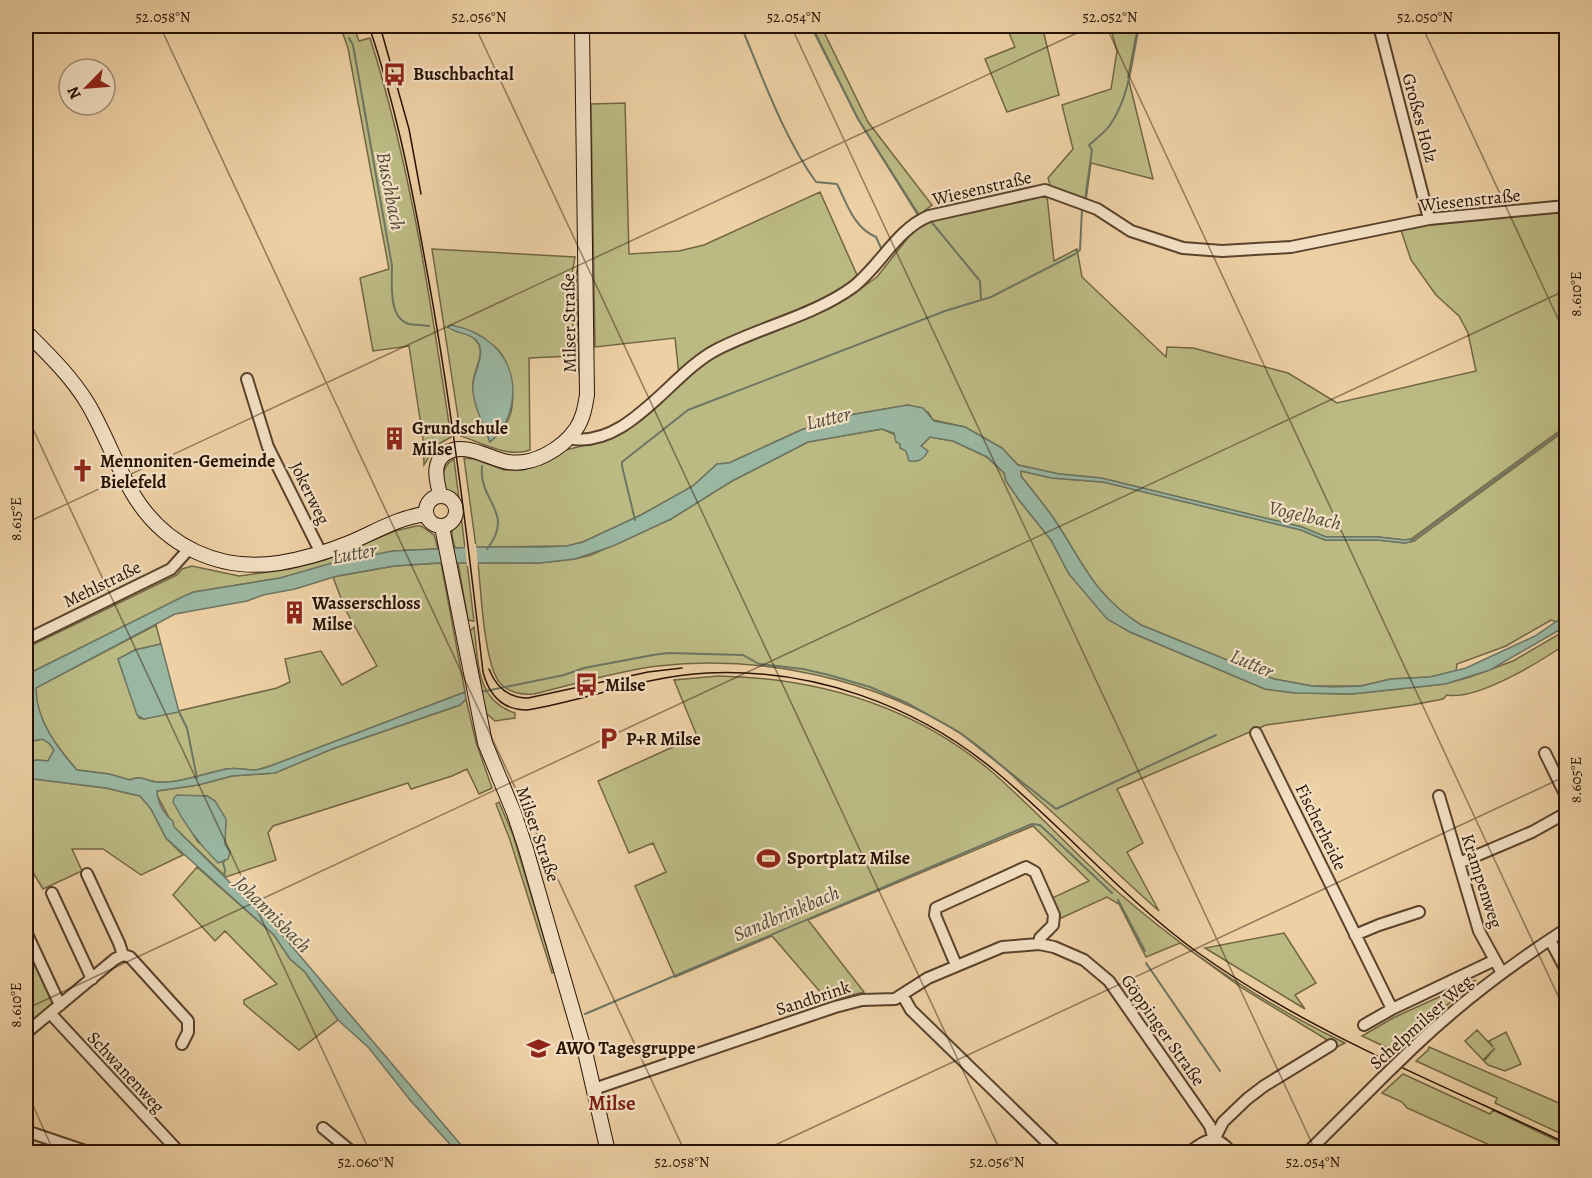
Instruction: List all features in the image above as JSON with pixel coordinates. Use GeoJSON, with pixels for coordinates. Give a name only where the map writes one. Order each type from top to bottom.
{"type":"FeatureCollection","features":[{"type":"Feature","properties":{"kind":"main road","name":"Milser Straße"},"geometry":{"type":"LineString","coordinates":[[440,495],[436,467],[444,455],[453,450],[467,450],[507,462],[534,460],[568,438],[582,419],[587,395],[582,26]]}},
{"type":"Feature","properties":{"kind":"main road"},"geometry":{"type":"LineString","coordinates":[[26,332],[63,369],[81,393],[139,504],[166,534],[188,550],[221,562],[250,565],[277,563],[321,553],[347,544],[401,519],[425,514]]}},
{"type":"Feature","properties":{"kind":"main road"},"geometry":{"type":"LineString","coordinates":[[440,495],[450,498],[456,512],[443,532],[425,514],[427,503],[433,497],[440,495]]}},
{"type":"Feature","properties":{"kind":"main road","name":"Milser Straße"},"geometry":{"type":"LineString","coordinates":[[443,532],[485,743],[523,838],[594,1089],[608,1152]]}},
{"type":"Feature","properties":{"kind":"street","name":"Großes Holz"},"geometry":{"type":"LineString","coordinates":[[1379,26],[1429,219]]}},
{"type":"Feature","properties":{"kind":"street","name":"Wiesenstraße"},"geometry":{"type":"LineString","coordinates":[[568,438],[591,439],[617,429],[635,418],[715,350],[828,302],[852,288],[910,228],[929,216],[1046,190],[1097,209],[1131,231],[1183,248],[1222,251],[1291,247],[1429,219],[1566,206]]}},
{"type":"Feature","properties":{"kind":"street","name":"Jokerweg"},"geometry":{"type":"LineString","coordinates":[[247,380],[268,447],[321,553]]}},
{"type":"Feature","properties":{"kind":"street","name":"Mehlstraße"},"geometry":{"type":"LineString","coordinates":[[26,640],[171,569],[188,550]]}},
{"type":"Feature","properties":{"kind":"street","name":"Fischerheide"},"geometry":{"type":"LineString","coordinates":[[1256,733],[1392,1009]]}},
{"type":"Feature","properties":{"kind":"street"},"geometry":{"type":"LineString","coordinates":[[1545,753],[1566,796]]}},
{"type":"Feature","properties":{"kind":"street","name":"Krampenweg"},"geometry":{"type":"LineString","coordinates":[[1439,796],[1479,932],[1502,973]]}},
{"type":"Feature","properties":{"kind":"street"},"geometry":{"type":"LineString","coordinates":[[1459,863],[1532,832],[1566,813]]}},
{"type":"Feature","properties":{"kind":"street"},"geometry":{"type":"LineString","coordinates":[[956,965],[935,915],[936,908],[1026,867],[1035,872],[1054,915],[1053,925],[1040,938],[1039,944]]}},
{"type":"Feature","properties":{"kind":"street"},"geometry":{"type":"LineString","coordinates":[[87,874],[123,955]]}},
{"type":"Feature","properties":{"kind":"street"},"geometry":{"type":"LineString","coordinates":[[52,893],[92,979]]}},
{"type":"Feature","properties":{"kind":"street"},"geometry":{"type":"LineString","coordinates":[[1355,935],[1419,912]]}},
{"type":"Feature","properties":{"kind":"street","name":"Schelpmilser Weg"},"geometry":{"type":"LineString","coordinates":[[1308,1152],[1414,1047],[1455,1011],[1502,973],[1566,929]]}},
{"type":"Feature","properties":{"kind":"street"},"geometry":{"type":"LineString","coordinates":[[26,932],[60,1005]]}},
{"type":"Feature","properties":{"kind":"street"},"geometry":{"type":"LineString","coordinates":[[1550,940],[1566,970]]}},
{"type":"Feature","properties":{"kind":"street","name":"Göppinger Straße"},"geometry":{"type":"LineString","coordinates":[[903,996],[928,978],[1002,947],[1039,944],[1054,947],[1084,960],[1109,981],[1210,1126],[1214,1140]]}},
{"type":"Feature","properties":{"kind":"street"},"geometry":{"type":"LineString","coordinates":[[26,1033],[115,959],[123,955],[130,957],[188,1021],[188,1032],[182,1044]]}},
{"type":"Feature","properties":{"kind":"street","name":"Schelpmilser Weg"},"geometry":{"type":"LineString","coordinates":[[1364,1025],[1392,1009],[1495,960]]}},
{"type":"Feature","properties":{"kind":"street","name":"Sandbrink"},"geometry":{"type":"LineString","coordinates":[[594,1089],[835,1007],[862,1000],[895,999],[903,996]]}},
{"type":"Feature","properties":{"kind":"street"},"geometry":{"type":"LineString","coordinates":[[903,996],[911,1010],[1057,1152]]}},
{"type":"Feature","properties":{"kind":"street","name":"Schwanenweg"},"geometry":{"type":"LineString","coordinates":[[50,1013],[178,1152]]}},
{"type":"Feature","properties":{"kind":"street"},"geometry":{"type":"LineString","coordinates":[[1214,1140],[1223,1122],[1247,1099],[1331,1045]]}},
{"type":"Feature","properties":{"kind":"street"},"geometry":{"type":"LineString","coordinates":[[323,1128],[352,1152]]}},
{"type":"Feature","properties":{"kind":"street"},"geometry":{"type":"LineString","coordinates":[[26,1131],[88,1152]]}},
{"type":"Feature","properties":{"kind":"street"},"geometry":{"type":"LineString","coordinates":[[1190,1152],[1206,1140],[1222,1142],[1231,1152]]}},
{"type":"Feature","properties":{"kind":"shaded area"},"geometry":{"type":"Polygon","coordinates":[[[812,26],[821,26],[868,122],[932,205],[919,215],[858,119],[812,26]]]}},
{"type":"Feature","properties":{"kind":"shaded area"},"geometry":{"type":"Polygon","coordinates":[[[1006,26],[1042,26],[1059,95],[1007,112],[985,59],[1015,47],[1006,26]]]}},
{"type":"Feature","properties":{"kind":"shaded area"},"geometry":{"type":"Polygon","coordinates":[[[1110,26],[1138,26],[1128,77],[1153,179],[1091,163],[1086,200],[1051,188],[1048,178],[1073,149],[1062,105],[1111,89],[1117,51],[1110,26]]]}},
{"type":"Feature","properties":{"kind":"shaded area"},"geometry":{"type":"Polygon","coordinates":[[[355,30],[359,41],[370,38],[397,136],[436,336],[451,437],[435,446],[424,465],[423,439],[409,346],[373,351],[360,278],[389,269],[348,48],[343,34],[355,30]]]}},
{"type":"Feature","properties":{"kind":"shaded area"},"geometry":{"type":"Polygon","coordinates":[[[625,103],[629,254],[679,251],[704,245],[820,192],[857,275],[844,288],[808,308],[746,331],[710,348],[679,375],[675,338],[595,347],[591,104],[625,103]]]}},
{"type":"Feature","properties":{"kind":"shaded area"},"geometry":{"type":"Polygon","coordinates":[[[1047,196],[1054,261],[1077,249],[1082,277],[1166,357],[1167,347],[1193,348],[1288,373],[1337,403],[1476,371],[1468,333],[1459,316],[1436,295],[1411,260],[1401,230],[1431,223],[1563,211],[1566,217],[1566,426],[1411,539],[1405,540],[1378,537],[1326,537],[1302,527],[1101,478],[1059,474],[1018,465],[1002,448],[965,427],[933,420],[928,412],[908,405],[844,416],[801,430],[729,463],[717,464],[693,486],[641,515],[583,542],[567,546],[476,547],[464,458],[474,459],[504,470],[523,470],[548,461],[562,451],[597,442],[714,355],[856,292],[877,277],[918,225],[929,220],[1047,196]]]}},
{"type":"Feature","properties":{"kind":"shaded area"},"geometry":{"type":"Polygon","coordinates":[[[432,249],[575,257],[571,279],[574,356],[529,358],[530,450],[504,451],[461,436],[432,249]],[[468,334],[476,340],[479,346],[479,359],[473,388],[490,442],[498,435],[511,412],[512,392],[509,370],[500,352],[491,344],[468,334]]]}},
{"type":"Feature","properties":{"kind":"shaded area"},"geometry":{"type":"Polygon","coordinates":[[[578,266],[582,267],[582,385],[579,372],[576,275],[578,266]]]}},
{"type":"Feature","properties":{"kind":"shaded area"},"geometry":{"type":"Polygon","coordinates":[[[451,325],[474,332],[484,338],[493,345],[509,368],[513,395],[511,408],[506,421],[490,442],[476,406],[473,390],[480,356],[479,346],[471,336],[448,327],[451,325]]]}},
{"type":"Feature","properties":{"kind":"shaded area"},"geometry":{"type":"Polygon","coordinates":[[[908,405],[923,408],[934,421],[965,427],[1002,448],[1018,465],[1059,474],[1101,478],[1302,527],[1326,537],[1378,537],[1414,541],[1405,543],[1378,540],[1325,540],[1301,530],[1103,482],[1052,478],[1021,471],[1021,476],[1052,516],[1089,575],[1110,601],[1124,613],[1141,625],[1274,679],[1312,686],[1334,687],[1361,686],[1391,679],[1430,677],[1466,668],[1535,636],[1566,615],[1566,626],[1490,670],[1445,684],[1352,694],[1295,693],[1265,689],[1130,632],[1107,619],[1069,574],[1051,540],[1019,500],[1006,481],[1004,473],[987,457],[953,441],[930,437],[921,446],[928,451],[924,456],[918,461],[909,461],[906,451],[896,442],[894,433],[882,429],[808,442],[732,481],[671,519],[613,546],[575,559],[539,563],[437,563],[394,566],[337,576],[247,601],[175,614],[36,688],[40,711],[49,733],[77,770],[109,774],[130,780],[140,778],[165,782],[226,769],[264,768],[465,692],[466,699],[460,705],[332,749],[275,773],[232,776],[198,785],[157,791],[162,808],[173,821],[174,827],[278,930],[467,1152],[457,1152],[410,1100],[369,1048],[338,1020],[305,972],[290,959],[274,935],[166,838],[151,809],[140,796],[106,788],[34,779],[26,781],[26,763],[37,760],[48,761],[54,750],[42,739],[33,741],[26,749],[26,675],[184,596],[194,592],[280,578],[339,561],[393,551],[567,546],[583,542],[641,515],[693,486],[717,464],[729,463],[801,430],[844,416],[908,405]]]}},
{"type":"Feature","properties":{"kind":"shaded area"},"geometry":{"type":"Polygon","coordinates":[[[882,429],[921,446],[930,437],[953,441],[987,457],[1004,473],[1006,481],[1019,500],[1051,540],[1069,574],[1120,626],[1265,689],[1295,693],[1352,694],[1445,684],[1513,661],[1566,630],[1566,644],[1508,678],[1475,692],[1447,695],[1443,699],[1412,705],[1266,725],[1117,789],[1143,843],[1127,852],[1159,911],[1007,771],[963,735],[929,715],[855,685],[777,668],[697,663],[627,671],[534,694],[516,693],[500,683],[490,660],[487,644],[478,563],[539,563],[591,555],[671,519],[732,481],[808,442],[882,429]]]}},
{"type":"Feature","properties":{"kind":"shaded area"},"geometry":{"type":"Polygon","coordinates":[[[1566,430],[1566,625],[1551,620],[1506,646],[1457,664],[1456,671],[1430,677],[1391,679],[1361,686],[1312,686],[1274,679],[1141,625],[1110,601],[1099,588],[1052,516],[1021,476],[1021,471],[1052,478],[1103,482],[1301,530],[1325,540],[1378,540],[1405,543],[1414,541],[1566,430]]]}},
{"type":"Feature","properties":{"kind":"shaded area"},"geometry":{"type":"Polygon","coordinates":[[[454,459],[465,548],[455,548],[452,529],[459,517],[460,509],[458,503],[445,488],[443,478],[447,465],[454,459]]]}},
{"type":"Feature","properties":{"kind":"shaded area"},"geometry":{"type":"Polygon","coordinates":[[[421,526],[434,535],[438,549],[393,551],[280,578],[194,592],[26,675],[26,648],[177,575],[182,569],[192,566],[239,576],[290,569],[325,560],[395,531],[421,526]]]}},
{"type":"Feature","properties":{"kind":"shaded area"},"geometry":{"type":"Polygon","coordinates":[[[441,563],[465,692],[264,768],[226,769],[165,782],[140,778],[130,780],[109,774],[77,770],[62,752],[43,722],[35,688],[156,625],[161,644],[135,650],[118,659],[139,718],[144,719],[277,688],[290,682],[285,659],[321,651],[342,685],[377,666],[345,609],[333,577],[394,566],[441,563]]]}},
{"type":"Feature","properties":{"kind":"shaded area"},"geometry":{"type":"Polygon","coordinates":[[[458,563],[467,563],[474,621],[468,620],[458,563]]]}},
{"type":"Feature","properties":{"kind":"shaded area"},"geometry":{"type":"Polygon","coordinates":[[[474,627],[481,678],[492,699],[515,713],[515,718],[495,721],[486,713],[470,631],[474,627]]]}},
{"type":"Feature","properties":{"kind":"shaded area"},"geometry":{"type":"Polygon","coordinates":[[[161,644],[179,712],[144,719],[137,715],[118,659],[135,650],[161,644]]]}},
{"type":"Feature","properties":{"kind":"shaded area"},"geometry":{"type":"Polygon","coordinates":[[[718,676],[756,678],[828,690],[897,713],[930,729],[961,748],[991,771],[1119,893],[1172,936],[1255,994],[1345,1043],[1337,1047],[1332,1039],[1329,1041],[1242,988],[1180,943],[1146,957],[1119,904],[1107,897],[1059,919],[1050,899],[1089,881],[1033,826],[808,920],[864,992],[828,1001],[772,936],[675,977],[635,886],[666,872],[653,843],[629,853],[598,781],[697,736],[674,680],[718,676]]]}},
{"type":"Feature","properties":{"kind":"shaded area"},"geometry":{"type":"Polygon","coordinates":[[[466,699],[476,742],[492,788],[479,794],[467,769],[411,789],[408,783],[273,826],[268,833],[276,860],[226,877],[174,827],[157,795],[157,791],[198,785],[232,776],[275,773],[332,749],[460,705],[466,699]],[[207,796],[193,797],[184,820],[198,842],[211,855],[230,852],[225,844],[226,824],[215,801],[207,796]]]}},
{"type":"Feature","properties":{"kind":"shaded area"},"geometry":{"type":"Polygon","coordinates":[[[43,739],[54,750],[48,761],[37,760],[26,763],[26,749],[33,741],[43,739]]]}},
{"type":"Feature","properties":{"kind":"shaded area"},"geometry":{"type":"Polygon","coordinates":[[[34,779],[106,788],[140,796],[151,809],[166,838],[183,855],[141,875],[103,849],[72,849],[82,871],[43,889],[26,861],[26,781],[34,779]]]}},
{"type":"Feature","properties":{"kind":"shaded area"},"geometry":{"type":"Polygon","coordinates":[[[177,795],[207,796],[215,801],[226,819],[225,844],[230,852],[228,859],[218,863],[199,842],[173,802],[177,795]]]}},
{"type":"Feature","properties":{"kind":"shaded area"},"geometry":{"type":"Polygon","coordinates":[[[499,802],[513,835],[554,972],[552,973],[510,840],[496,804],[499,802]]]}},
{"type":"Feature","properties":{"kind":"shaded area"},"geometry":{"type":"Polygon","coordinates":[[[197,867],[274,935],[290,959],[305,972],[338,1020],[299,1050],[244,1004],[244,1000],[277,984],[225,931],[215,941],[173,895],[197,867]]]}},
{"type":"Feature","properties":{"kind":"shaded area"},"geometry":{"type":"Polygon","coordinates":[[[1284,933],[1316,983],[1295,995],[1305,1009],[1205,948],[1284,933]]]}},
{"type":"Feature","properties":{"kind":"shaded area"},"geometry":{"type":"Polygon","coordinates":[[[38,963],[57,1005],[26,1030],[26,969],[38,963]]]}},
{"type":"Feature","properties":{"kind":"shaded area"},"geometry":{"type":"Polygon","coordinates":[[[1476,980],[1394,1051],[1362,1036],[1393,1018],[1476,980]]]}},
{"type":"Feature","properties":{"kind":"shaded area"},"geometry":{"type":"Polygon","coordinates":[[[1477,1030],[1493,1047],[1489,1041],[1506,1032],[1521,1064],[1505,1071],[1488,1065],[1484,1061],[1495,1048],[1483,1060],[1465,1041],[1477,1030]]]}},
{"type":"Feature","properties":{"kind":"shaded area"},"geometry":{"type":"Polygon","coordinates":[[[1429,1047],[1566,1106],[1566,1136],[1495,1103],[1497,1098],[1416,1061],[1429,1047]]]}},
{"type":"Feature","properties":{"kind":"shaded area"},"geometry":{"type":"Polygon","coordinates":[[[1403,1074],[1490,1114],[1493,1110],[1566,1145],[1566,1152],[1505,1152],[1407,1108],[1402,1102],[1382,1093],[1403,1074]]]}},
{"type":"Feature","properties":{"kind":"pier"},"geometry":{"type":"Polygon","coordinates":[[[476,544],[478,566],[467,566],[465,545],[476,544]]]}},
{"type":"Feature","properties":{"kind":"waterway"},"geometry":{"type":"LineString","coordinates":[[741,26],[774,106],[804,165],[816,182],[837,184],[857,222],[868,233],[876,237],[882,250]]}},
{"type":"Feature","properties":{"kind":"waterway"},"geometry":{"type":"LineString","coordinates":[[811,26],[858,119],[918,215]]}},
{"type":"Feature","properties":{"kind":"waterway"},"geometry":{"type":"LineString","coordinates":[[1085,200],[1092,150],[1089,145],[1103,133],[1117,114],[1126,90],[1139,26]]}},
{"type":"Feature","properties":{"kind":"waterway","name":"Buschbach"},"geometry":{"type":"LineString","coordinates":[[349,38],[353,45],[392,266],[394,307],[397,315],[409,324],[429,326]]}},
{"type":"Feature","properties":{"kind":"waterway"},"geometry":{"type":"LineString","coordinates":[[635,520],[622,462],[688,410],[945,311],[991,297],[1080,250],[1082,209]]}},
{"type":"Feature","properties":{"kind":"waterway"},"geometry":{"type":"LineString","coordinates":[[929,219],[980,281],[981,300]]}},
{"type":"Feature","properties":{"kind":"waterway","name":"Vogelbach"},"geometry":{"type":"LineString","coordinates":[[1411,541],[1566,428]]}},
{"type":"Feature","properties":{"kind":"waterway","name":"Buschbach"},"geometry":{"type":"LineString","coordinates":[[482,466],[482,478],[494,507],[498,525],[495,536],[487,549]]}},
{"type":"Feature","properties":{"kind":"waterway"},"geometry":{"type":"LineString","coordinates":[[481,692],[564,675],[584,668],[653,655],[668,653],[743,655],[759,664],[803,669],[870,687],[909,704],[959,732],[1056,809],[1216,735]]}},
{"type":"Feature","properties":{"kind":"waterway"},"geometry":{"type":"LineString","coordinates":[[179,712],[187,728],[197,778]]}},
{"type":"Feature","properties":{"kind":"waterway","name":"Sandbrinkbach"},"geometry":{"type":"LineString","coordinates":[[585,1014],[1032,824],[1040,825],[1112,893]]}},
{"type":"Feature","properties":{"kind":"waterway"},"geometry":{"type":"LineString","coordinates":[[224,876],[223,863],[225,860]]}},
{"type":"Feature","properties":{"kind":"waterway","name":"Sandbrinkbach"},"geometry":{"type":"LineString","coordinates":[[1118,900],[1145,951]]}},
{"type":"Feature","properties":{"kind":"waterway","name":"Sandbrinkbach"},"geometry":{"type":"LineString","coordinates":[[1146,963],[1220,1071]]}},
{"type":"Feature","properties":{"kind":"tram line"},"geometry":{"type":"LineString","coordinates":[[369,26],[394,110],[419,226],[450,411],[483,672],[489,688],[498,700],[510,707],[527,710],[639,683],[684,675],[746,673],[822,684],[860,695],[895,709],[930,726],[994,770],[1144,909],[1197,952],[1240,981],[1377,1056],[1566,1143]]}},
{"type":"Feature","properties":{"kind":"tram line"},"geometry":{"type":"LineString","coordinates":[[380,26],[409,129],[421,194]]}},
{"type":"Feature","properties":{"kind":"tram line"},"geometry":{"type":"LineString","coordinates":[[489,669],[495,681],[509,694],[528,698],[648,672],[682,668]]}},
{"type":"Feature","properties":{"kind":"place","name":"Buschbachtal"},"geometry":{"type":"Point","coordinates":[395,74]}},
{"type":"Feature","properties":{"kind":"place","name":"Grundschule Milse"},"geometry":{"type":"Point","coordinates":[394,438]}},
{"type":"Feature","properties":{"kind":"place","name":"Mennoniten-Gemeinde Bielefeld"},"geometry":{"type":"Point","coordinates":[82,471]}},
{"type":"Feature","properties":{"kind":"place","name":"Wasserschloss Milse"},"geometry":{"type":"Point","coordinates":[294,613]}},
{"type":"Feature","properties":{"kind":"place","name":"Milse"},"geometry":{"type":"Point","coordinates":[587,685]}},
{"type":"Feature","properties":{"kind":"place","name":"P+R Milse"},"geometry":{"type":"Point","coordinates":[608,739]}},
{"type":"Feature","properties":{"kind":"place","name":"Sportplatz Milse"},"geometry":{"type":"Point","coordinates":[769,858]}},
{"type":"Feature","properties":{"kind":"place","name":"AWO Tagesgruppe"},"geometry":{"type":"Point","coordinates":[538,1048]}},
{"type":"Feature","properties":{"kind":"district","name":"Milse"},"geometry":{"type":"Point","coordinates":[612,1103]}},
{"type":"Feature","properties":{"kind":"water label","name":"Lutter"},"geometry":{"type":"Point","coordinates":[828,418]}},
{"type":"Feature","properties":{"kind":"water label","name":"Lutter"},"geometry":{"type":"Point","coordinates":[354,553]}},
{"type":"Feature","properties":{"kind":"water label","name":"Lutter"},"geometry":{"type":"Point","coordinates":[1252,663]}},
{"type":"Feature","properties":{"kind":"water label","name":"Johannisbach"},"geometry":{"type":"Point","coordinates":[273,914]}}]}
